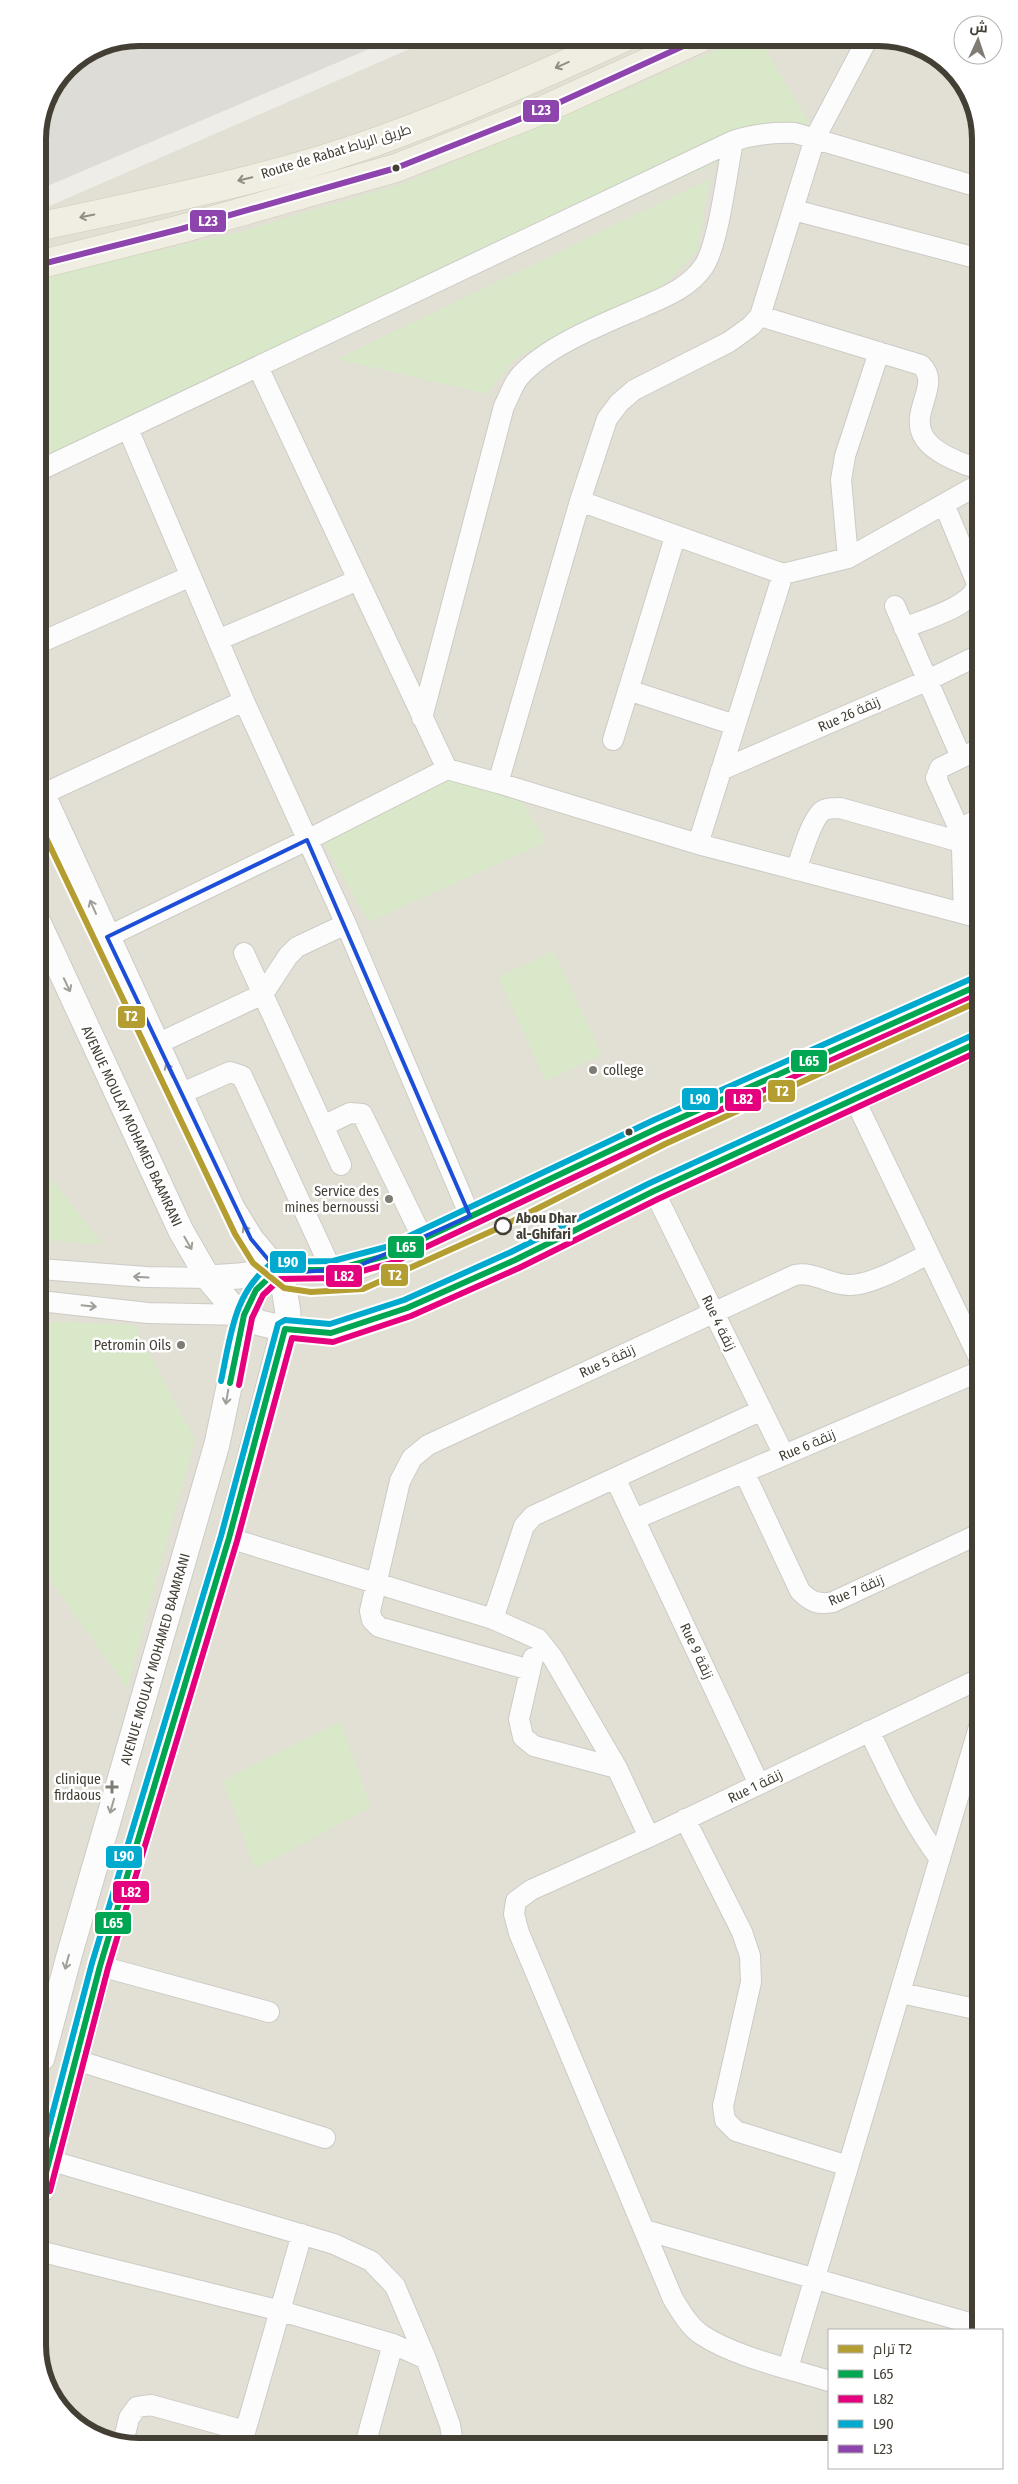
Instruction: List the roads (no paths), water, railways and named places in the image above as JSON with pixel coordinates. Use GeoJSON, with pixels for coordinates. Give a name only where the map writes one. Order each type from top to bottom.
{"type":"FeatureCollection","features":[{"type":"Feature","properties":{"kind":"main road","name":"Route de Rabat طريق الرباط"},"geometry":{"type":"LineString","coordinates":[[46,225],[289,169],[374,142],[523,82],[604,46]]}},
{"type":"Feature","properties":{"kind":"main road"},"geometry":{"type":"LineString","coordinates":[[46,262],[182,229],[396,168],[546,109],[684,46]]}},
{"type":"Feature","properties":{"kind":"street"},"geometry":{"type":"LineString","coordinates":[[498,783],[580,501],[607,419],[619,402],[634,390],[729,342],[751,326],[760,316],[815,138],[864,46]]}},
{"type":"Feature","properties":{"kind":"street"},"geometry":{"type":"LineString","coordinates":[[46,467],[733,141],[753,134],[794,133],[972,185]]}},
{"type":"Feature","properties":{"kind":"street"},"geometry":{"type":"LineString","coordinates":[[422,718],[504,406],[519,378],[537,361],[618,317],[677,292],[693,279],[705,265],[714,239],[733,141]]}},
{"type":"Feature","properties":{"kind":"street"},"geometry":{"type":"LineString","coordinates":[[794,210],[972,257]]}},
{"type":"Feature","properties":{"kind":"street"},"geometry":{"type":"LineString","coordinates":[[760,316],[915,362],[926,370],[928,383],[919,424],[922,436],[941,455],[972,467]]}},
{"type":"Feature","properties":{"kind":"street"},"geometry":{"type":"LineString","coordinates":[[848,558],[841,480],[845,456],[879,352]]}},
{"type":"Feature","properties":{"kind":"street"},"geometry":{"type":"LineString","coordinates":[[258,367],[447,770]]}},
{"type":"Feature","properties":{"kind":"street"},"geometry":{"type":"LineString","coordinates":[[128,429],[244,701],[346,924],[470,1216]]}},
{"type":"Feature","properties":{"kind":"street"},"geometry":{"type":"LineString","coordinates":[[580,501],[675,537],[783,574],[848,558],[972,488]]}},
{"type":"Feature","properties":{"kind":"street"},"geometry":{"type":"LineString","coordinates":[[944,504],[972,571]]}},
{"type":"Feature","properties":{"kind":"street"},"geometry":{"type":"LineString","coordinates":[[613,740],[675,537]]}},
{"type":"Feature","properties":{"kind":"street"},"geometry":{"type":"LineString","coordinates":[[698,844],[783,574]]}},
{"type":"Feature","properties":{"kind":"street"},"geometry":{"type":"LineString","coordinates":[[46,640],[191,576]]}},
{"type":"Feature","properties":{"kind":"street"},"geometry":{"type":"LineString","coordinates":[[218,640],[358,580]]}},
{"type":"Feature","properties":{"kind":"street"},"geometry":{"type":"LineString","coordinates":[[904,628],[963,603],[972,596]]}},
{"type":"Feature","properties":{"kind":"street"},"geometry":{"type":"LineString","coordinates":[[107,937],[308,840],[447,770],[498,783],[698,844],[971,916],[960,836],[936,778],[940,768],[969,754],[926,681],[895,606]]}},
{"type":"Feature","properties":{"kind":"street","name":"Rue 26 زنقة"},"geometry":{"type":"LineString","coordinates":[[721,770],[926,681],[972,658]]}},
{"type":"Feature","properties":{"kind":"street"},"geometry":{"type":"LineString","coordinates":[[628,690],[734,725]]}},
{"type":"Feature","properties":{"kind":"street"},"geometry":{"type":"LineString","coordinates":[[46,789],[244,701]]}},
{"type":"Feature","properties":{"kind":"street"},"geometry":{"type":"LineString","coordinates":[[46,802],[232,1208],[251,1239],[277,1270],[284,1288],[288,1313],[229,1538],[100,1966],[76,2060],[46,2159],[302,2234],[354,2252],[371,2261],[386,2275],[402,2299],[450,2425],[452,2438]]}},
{"type":"Feature","properties":{"kind":"street"},"geometry":{"type":"LineString","coordinates":[[796,870],[815,820],[822,811],[831,808],[840,808],[960,836]]}},
{"type":"Feature","properties":{"kind":"street"},"geometry":{"type":"LineString","coordinates":[[960,836],[972,825]]}},
{"type":"Feature","properties":{"kind":"street"},"geometry":{"type":"LineString","coordinates":[[156,1044],[263,994],[288,956],[297,947],[346,924]]}},
{"type":"Feature","properties":{"kind":"street"},"geometry":{"type":"LineString","coordinates":[[244,953],[341,1165]]}},
{"type":"Feature","properties":{"kind":"street","name":"AVENUE MOULAY MOHAMED BAAMRANI"},"geometry":{"type":"LineString","coordinates":[[46,957],[181,1231],[208,1278],[230,1304],[244,1315]]}},
{"type":"Feature","properties":{"kind":"street"},"geometry":{"type":"LineString","coordinates":[[46,1269],[146,1277],[208,1278],[239,1276],[277,1270],[332,1271],[354,1268],[390,1255],[658,1128],[972,988]]}},
{"type":"Feature","properties":{"kind":"street"},"geometry":{"type":"LineString","coordinates":[[46,1302],[148,1312],[244,1315],[260,1323],[285,1329],[331,1333],[407,1308],[515,1260],[654,1191],[972,1045]]}},
{"type":"Feature","properties":{"kind":"street"},"geometry":{"type":"LineString","coordinates":[[180,1094],[230,1072],[242,1076],[332,1271]]}},
{"type":"Feature","properties":{"kind":"street"},"geometry":{"type":"LineString","coordinates":[[855,1100],[972,1344]]}},
{"type":"Feature","properties":{"kind":"street"},"geometry":{"type":"LineString","coordinates":[[323,1126],[350,1113],[362,1114],[423,1239]]}},
{"type":"Feature","properties":{"kind":"street","name":"Rue 4 زنقة"},"geometry":{"type":"LineString","coordinates":[[654,1191],[784,1455]]}},
{"type":"Feature","properties":{"kind":"street","name":"Rue 5 زنقة"},"geometry":{"type":"LineString","coordinates":[[530,1670],[379,1627],[372,1620],[370,1611],[400,1481],[412,1458],[428,1445],[795,1275],[805,1273],[849,1285],[866,1283],[929,1254]]}},
{"type":"Feature","properties":{"kind":"street","name":"AVENUE MOULAY MOHAMED BAAMRANI"},"geometry":{"type":"LineString","coordinates":[[46,2043],[69,1956],[217,1444],[244,1315],[256,1290],[277,1270]]}},
{"type":"Feature","properties":{"kind":"street","name":"Rue 6 زنقة"},"geometry":{"type":"LineString","coordinates":[[635,1519],[972,1375]]}},
{"type":"Feature","properties":{"kind":"street"},"geometry":{"type":"LineString","coordinates":[[494,1619],[524,1526],[533,1516],[762,1410]]}},
{"type":"Feature","properties":{"kind":"street","name":"Rue 7 زنقة"},"geometry":{"type":"LineString","coordinates":[[744,1472],[800,1591],[810,1601],[822,1604],[833,1602],[972,1537]]}},
{"type":"Feature","properties":{"kind":"street","name":"Rue 9 زنقة"},"geometry":{"type":"LineString","coordinates":[[616,1478],[759,1784]]}},
{"type":"Feature","properties":{"kind":"street"},"geometry":{"type":"LineString","coordinates":[[229,1538],[494,1619],[538,1639],[553,1658],[616,1768],[649,1837]]}},
{"type":"Feature","properties":{"kind":"street"},"geometry":{"type":"LineString","coordinates":[[538,1639],[519,1720],[523,1737],[534,1746],[616,1768]]}},
{"type":"Feature","properties":{"kind":"street","name":"Rue 1 زنقة"},"geometry":{"type":"LineString","coordinates":[[646,2230],[519,1933],[514,1914],[516,1901],[530,1890],[649,1837],[972,1682]]}},
{"type":"Feature","properties":{"kind":"street"},"geometry":{"type":"LineString","coordinates":[[869,1731],[910,1814],[940,1859]]}},
{"type":"Feature","properties":{"kind":"street"},"geometry":{"type":"LineString","coordinates":[[788,2368],[813,2277],[901,1992],[972,1751]]}},
{"type":"Feature","properties":{"kind":"street"},"geometry":{"type":"LineString","coordinates":[[685,1819],[742,1932],[750,1956],[751,1982],[722,2106],[725,2120],[736,2131],[848,2166]]}},
{"type":"Feature","properties":{"kind":"street"},"geometry":{"type":"LineString","coordinates":[[100,1966],[269,2012]]}},
{"type":"Feature","properties":{"kind":"street"},"geometry":{"type":"LineString","coordinates":[[901,1992],[972,2008]]}},
{"type":"Feature","properties":{"kind":"street"},"geometry":{"type":"LineString","coordinates":[[76,2060],[325,2138]]}},
{"type":"Feature","properties":{"kind":"street"},"geometry":{"type":"LineString","coordinates":[[646,2230],[972,2324]]}},
{"type":"Feature","properties":{"kind":"street"},"geometry":{"type":"LineString","coordinates":[[646,2230],[673,2299],[686,2321],[702,2335],[732,2350],[828,2381]]}},
{"type":"Feature","properties":{"kind":"street"},"geometry":{"type":"LineString","coordinates":[[125,2437],[129,2418],[137,2407],[151,2405],[243,2438],[302,2234]]}},
{"type":"Feature","properties":{"kind":"street"},"geometry":{"type":"LineString","coordinates":[[46,2253],[281,2311],[393,2344],[426,2359]]}},
{"type":"Feature","properties":{"kind":"street"},"geometry":{"type":"LineString","coordinates":[[367,2438],[393,2344]]}},
{"type":"Feature","properties":{"kind":"tram line","name":"T2"},"geometry":{"type":"LineString","coordinates":[[46,838],[235,1234],[253,1263],[284,1288],[311,1292],[363,1289],[503,1226],[665,1144],[972,1004]]}},
{"type":"Feature","properties":{"kind":"place","name":"college"},"geometry":{"type":"Point","coordinates":[593,1070]}},
{"type":"Feature","properties":{"kind":"place","name":"Service des mines bernoussi"},"geometry":{"type":"Point","coordinates":[389,1199]}},
{"type":"Feature","properties":{"kind":"place","name":"Abou Dhar al-Ghifari"},"geometry":{"type":"Point","coordinates":[503,1226]}},
{"type":"Feature","properties":{"kind":"place","name":"Petromin Oils"},"geometry":{"type":"Point","coordinates":[181,1345]}},
{"type":"Feature","properties":{"kind":"place","name":"clinique firdaous"},"geometry":{"type":"Point","coordinates":[112,1787]}}]}
